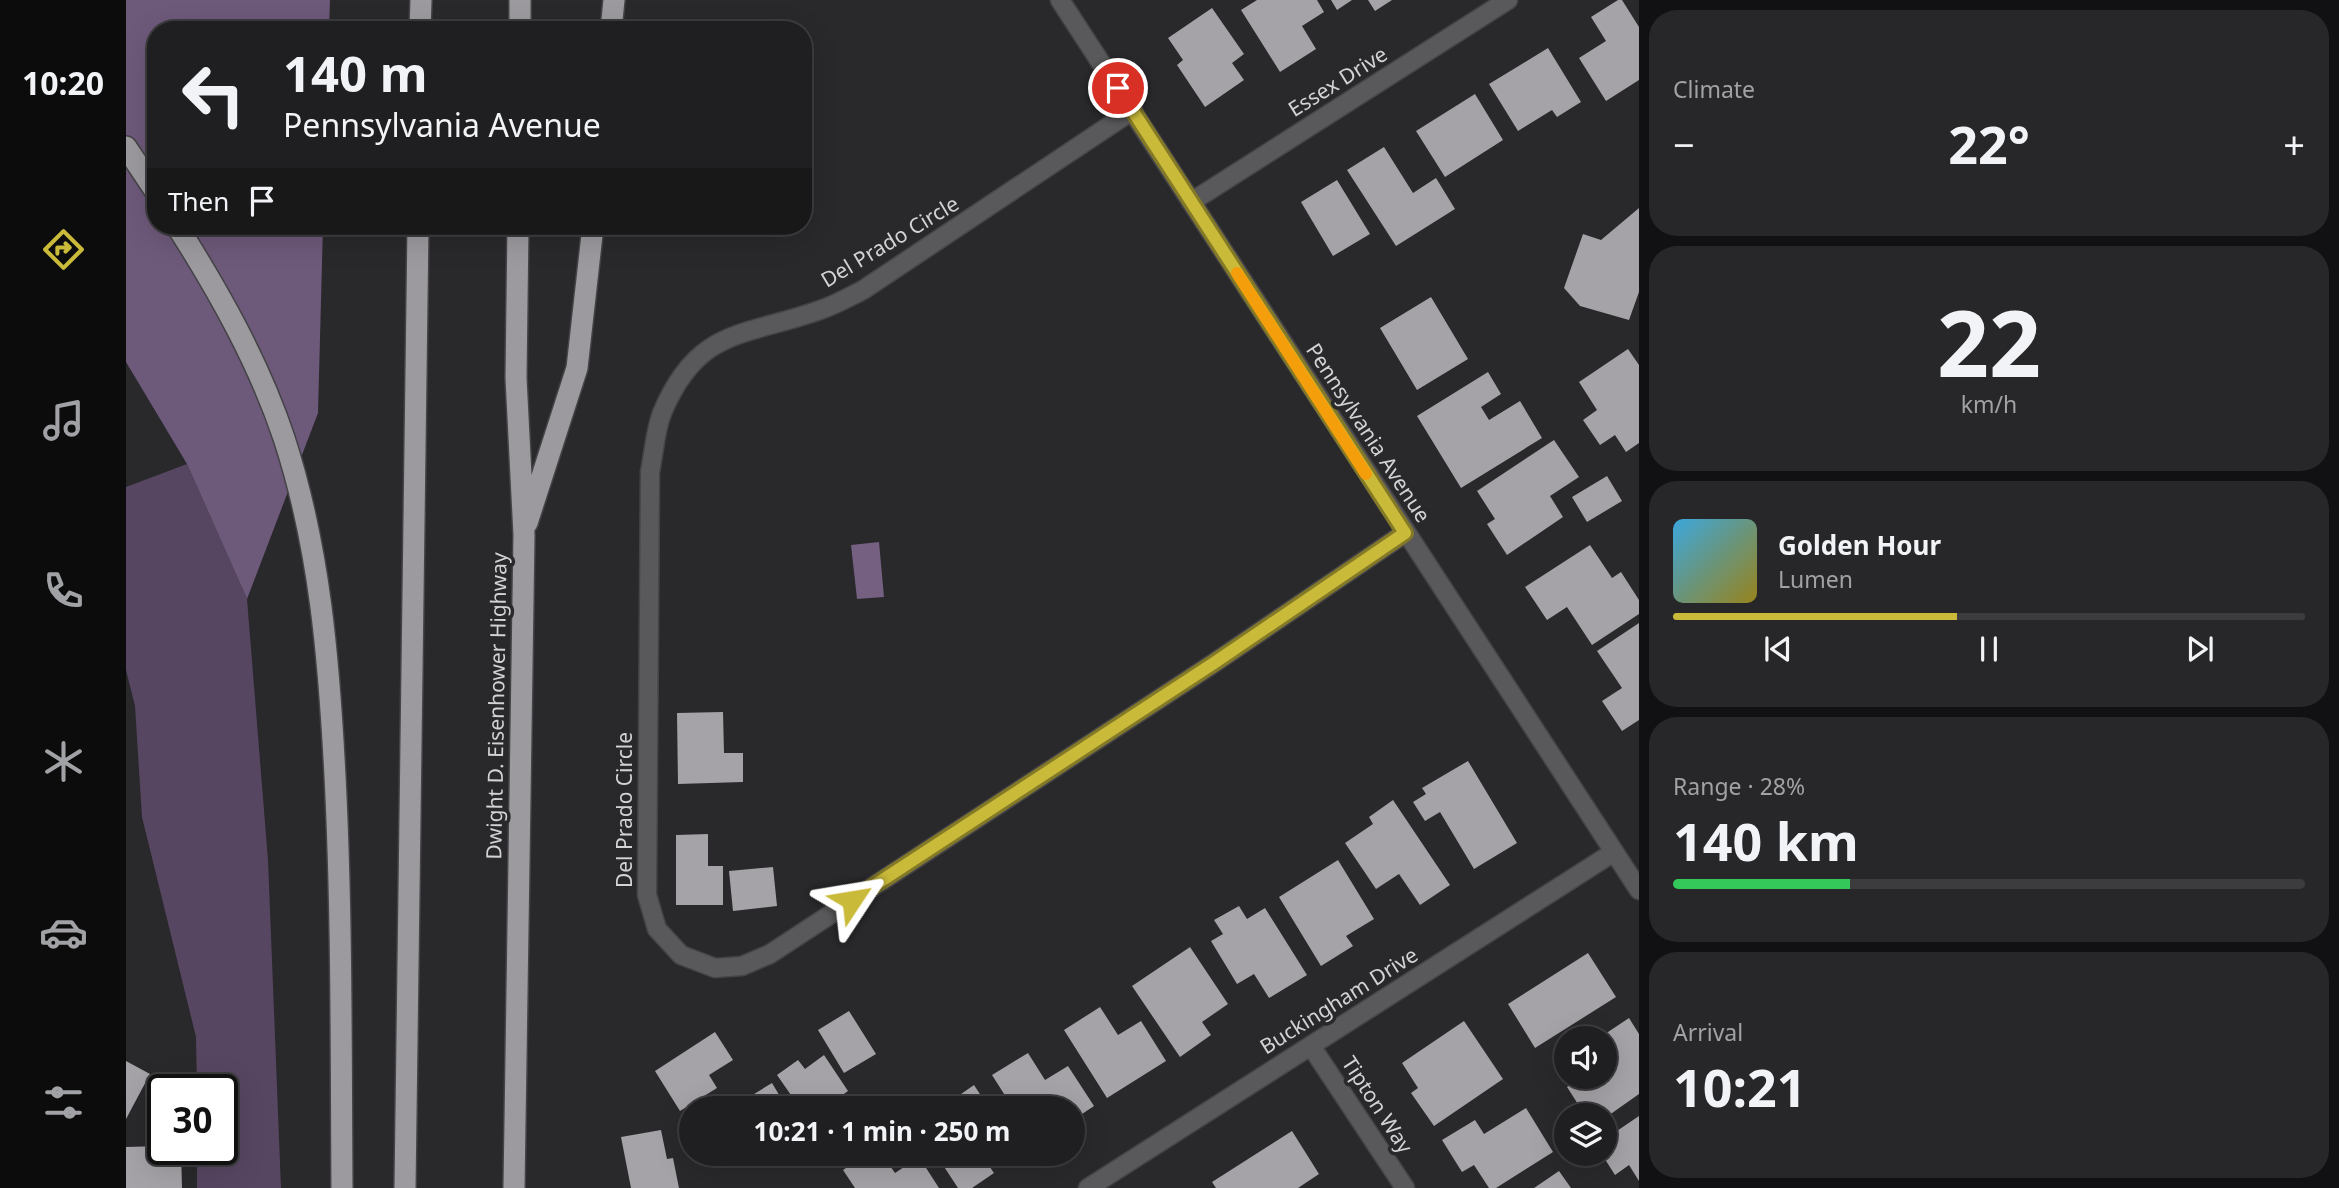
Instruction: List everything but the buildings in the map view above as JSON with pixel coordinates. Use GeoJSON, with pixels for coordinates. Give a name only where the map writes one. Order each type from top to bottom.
{"type":"FeatureCollection","features":[{"type":"Feature","properties":{"kind":"highway"},"geometry":{"type":"LineString","coordinates":[[420,21],[421,0]]}},
{"type":"Feature","properties":{"kind":"highway"},"geometry":{"type":"LineString","coordinates":[[520,0],[520,21]]}},
{"type":"Feature","properties":{"kind":"highway"},"geometry":{"type":"LineString","coordinates":[[612,21],[614,0]]}},
{"type":"Feature","properties":{"kind":"highway"},"geometry":{"type":"LineString","coordinates":[[126,147],[147,178]]}},
{"type":"Feature","properties":{"kind":"highway"},"geometry":{"type":"LineString","coordinates":[[183,235],[204,268],[253,360],[284,438],[317,564],[330,678],[341,890],[342,1188]]}},
{"type":"Feature","properties":{"kind":"highway"},"geometry":{"type":"LineString","coordinates":[[405,1188],[418,235]]}},
{"type":"Feature","properties":{"kind":"highway","name":"Dwight D. Eisenhower Highway"},"geometry":{"type":"LineString","coordinates":[[514,1188],[523,536],[516,378],[518,235]]}},
{"type":"Feature","properties":{"kind":"highway"},"geometry":{"type":"LineString","coordinates":[[523,536],[577,368],[592,235]]}},
{"type":"Feature","properties":{"kind":"street","name":"Pennsylvania Avenue"},"geometry":{"type":"LineString","coordinates":[[1060,0],[1639,890]]}},
{"type":"Feature","properties":{"kind":"street","name":"Essex Drive"},"geometry":{"type":"LineString","coordinates":[[1191,201],[1508,0]]}},
{"type":"Feature","properties":{"kind":"street","name":"Del Prado Circle"},"geometry":{"type":"LineString","coordinates":[[1133,110],[863,290],[820,310],[745,330],[713,344],[685,370],[661,415],[650,472],[647,895],[657,929],[681,955],[715,968],[742,966],[770,954],[1214,663],[1405,533]]}},
{"type":"Feature","properties":{"kind":"street","name":"Buckingham Drive"},"geometry":{"type":"LineString","coordinates":[[1088,1188],[1614,852]]}},
{"type":"Feature","properties":{"kind":"street","name":"Tipton Way"},"geometry":{"type":"LineString","coordinates":[[1311,1046],[1405,1188]]}},
{"type":"Feature","properties":{"kind":"shaded area"},"geometry":{"type":"Polygon","coordinates":[[[126,0],[330,0],[329,21],[147,21],[147,235],[323,235],[318,413],[247,599],[187,464],[126,362],[126,0]]]}},
{"type":"Feature","properties":{"kind":"shaded area"},"geometry":{"type":"Polygon","coordinates":[[[187,464],[247,599],[268,860],[281,1188],[197,1188],[197,1165],[238,1165],[238,1074],[197,1074],[196,1037],[142,817],[135,706],[126,670],[126,487],[187,464]]]}},
{"type":"Feature","properties":{"kind":"shaded area"},"geometry":{"type":"Polygon","coordinates":[[[879,542],[884,597],[857,599],[851,545],[879,542]]]}},
{"type":"Feature","properties":{"kind":"slow traffic"},"geometry":{"type":"LineString","coordinates":[[1237,273],[1366,474]]}},
{"type":"Feature","properties":{"kind":"route"},"geometry":{"type":"LineString","coordinates":[[852,900],[1214,663],[1405,533],[1118,88]]}}]}
